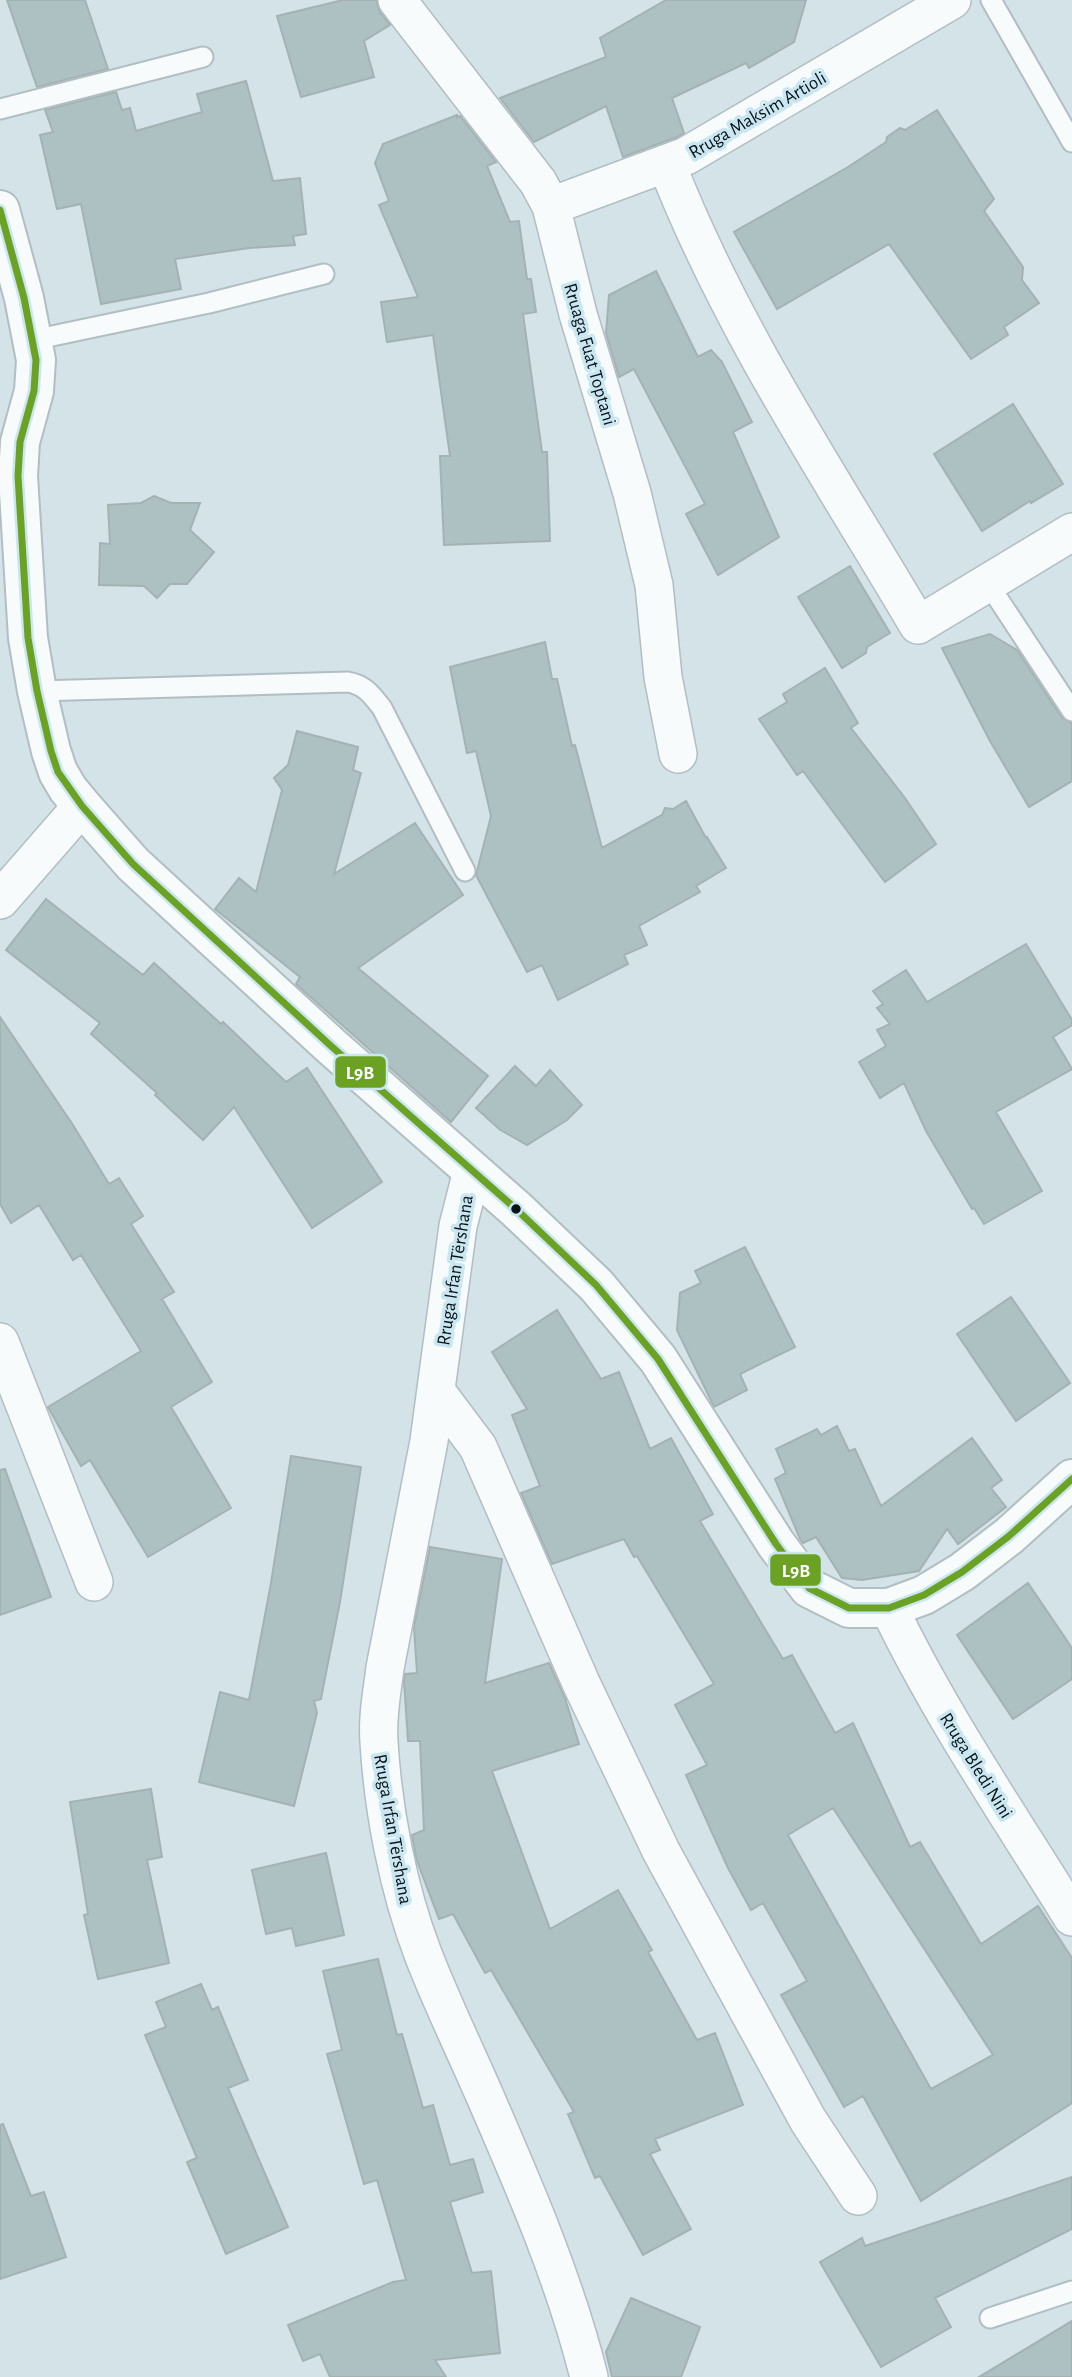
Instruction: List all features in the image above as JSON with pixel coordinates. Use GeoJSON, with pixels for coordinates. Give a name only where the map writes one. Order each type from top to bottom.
{"type":"FeatureCollection","features":[{"type":"Feature","properties":{"kind":"street","name":"Rruaga Fuat Toptani"},"geometry":{"type":"LineString","coordinates":[[397,0],[538,182],[551,206],[578,314],[632,494],[654,585],[663,677],[678,754]]}},
{"type":"Feature","properties":{"kind":"street","name":"Rruga Maksim Artioli"},"geometry":{"type":"LineString","coordinates":[[551,206],[667,164],[705,146],[953,0]]}},
{"type":"Feature","properties":{"kind":"street"},"geometry":{"type":"LineString","coordinates":[[667,164],[705,256],[778,395],[918,625],[1072,532]]}},
{"type":"Feature","properties":{"kind":"street"},"geometry":{"type":"LineString","coordinates":[[0,210],[24,298],[33,340],[36,376],[20,442],[18,476],[25,598],[37,691],[58,772],[82,806],[133,864],[596,1285],[658,1359],[776,1544],[809,1588],[849,1608],[889,1608],[924,1595],[962,1572],[1009,1536],[1072,1479]]}},
{"type":"Feature","properties":{"kind":"street"},"geometry":{"type":"LineString","coordinates":[[0,900],[82,806]]}},
{"type":"Feature","properties":{"kind":"street","name":"Rruga Irfan Tërshana"},"geometry":{"type":"LineString","coordinates":[[472,1171],[458,1226],[436,1391],[380,1702],[379,1740],[391,1832],[410,1916],[423,1954],[565,2294],[589,2377]]}},
{"type":"Feature","properties":{"kind":"street"},"geometry":{"type":"LineString","coordinates":[[0,1342],[94,1583]]}},
{"type":"Feature","properties":{"kind":"street"},"geometry":{"type":"LineString","coordinates":[[436,1391],[478,1447],[581,1683],[661,1851],[808,2120],[858,2196]]}},
{"type":"Feature","properties":{"kind":"street","name":"Rruga Bledi Nini"},"geometry":{"type":"LineString","coordinates":[[889,1608],[913,1659],[941,1707],[1072,1917]]}},
{"type":"Feature","properties":{"kind":"lane"},"geometry":{"type":"LineString","coordinates":[[991,0],[1072,142]]}},
{"type":"Feature","properties":{"kind":"lane"},"geometry":{"type":"LineString","coordinates":[[0,108],[203,57]]}},
{"type":"Feature","properties":{"kind":"lane"},"geometry":{"type":"LineString","coordinates":[[33,340],[208,303],[324,274]]}},
{"type":"Feature","properties":{"kind":"lane"},"geometry":{"type":"LineString","coordinates":[[988,582],[1072,711]]}},
{"type":"Feature","properties":{"kind":"lane"},"geometry":{"type":"LineString","coordinates":[[37,691],[348,682],[360,685],[370,692],[382,708],[465,871]]}},
{"type":"Feature","properties":{"kind":"lane"},"geometry":{"type":"LineString","coordinates":[[990,2318],[1072,2291]]}},
{"type":"Feature","properties":{"kind":"building"},"geometry":{"type":"Polygon","coordinates":[[[7,0],[85,0],[108,69],[37,87],[7,0]]]}},
{"type":"Feature","properties":{"kind":"building"},"geometry":{"type":"Polygon","coordinates":[[[343,0],[376,0],[380,12],[390,25],[364,41],[374,77],[301,97],[277,16],[343,0]]]}},
{"type":"Feature","properties":{"kind":"building"},"geometry":{"type":"Polygon","coordinates":[[[666,0],[806,0],[794,42],[749,68],[746,63],[672,98],[684,133],[677,137],[623,157],[606,106],[534,142],[500,98],[606,57],[600,38],[666,0]]]}},
{"type":"Feature","properties":{"kind":"building"},"geometry":{"type":"Polygon","coordinates":[[[246,81],[273,181],[300,178],[306,234],[293,236],[295,245],[249,248],[175,259],[181,289],[101,304],[81,204],[57,209],[40,135],[53,132],[45,110],[116,92],[122,110],[130,108],[136,131],[202,112],[197,94],[246,81]]]}},
{"type":"Feature","properties":{"kind":"building"},"geometry":{"type":"Polygon","coordinates":[[[937,110],[994,199],[984,211],[1023,267],[1022,280],[1039,303],[1004,327],[1008,335],[971,359],[889,244],[777,309],[734,232],[848,167],[886,142],[887,137],[900,128],[905,130],[937,110]]]}},
{"type":"Feature","properties":{"kind":"building"},"geometry":{"type":"Polygon","coordinates":[[[457,115],[496,162],[487,166],[510,222],[519,221],[527,279],[531,279],[536,312],[523,314],[542,452],[547,452],[550,541],[444,545],[440,456],[450,456],[433,335],[387,342],[381,302],[418,297],[379,205],[389,201],[375,163],[383,144],[457,115]]]}},
{"type":"Feature","properties":{"kind":"building"},"geometry":{"type":"Polygon","coordinates":[[[656,271],[698,357],[711,350],[722,362],[752,422],[733,432],[779,537],[718,575],[686,514],[705,504],[634,369],[619,377],[606,333],[609,295],[656,271]]]}},
{"type":"Feature","properties":{"kind":"building"},"geometry":{"type":"Polygon","coordinates":[[[1013,404],[1063,484],[982,531],[934,454],[1013,404]]]}},
{"type":"Feature","properties":{"kind":"building"},"geometry":{"type":"Polygon","coordinates":[[[154,496],[171,503],[200,503],[190,530],[214,552],[187,584],[170,584],[157,598],[144,586],[99,585],[100,543],[110,544],[108,505],[141,503],[154,496]]]}},
{"type":"Feature","properties":{"kind":"building"},"geometry":{"type":"Polygon","coordinates":[[[850,566],[890,633],[867,647],[866,653],[842,668],[798,597],[850,566]]]}},
{"type":"Feature","properties":{"kind":"building"},"geometry":{"type":"Polygon","coordinates":[[[990,634],[1017,650],[1062,718],[1072,723],[1072,781],[1029,807],[990,741],[942,648],[990,634]]]}},
{"type":"Feature","properties":{"kind":"building"},"geometry":{"type":"Polygon","coordinates":[[[545,642],[552,679],[557,679],[572,746],[575,745],[602,848],[662,815],[665,808],[673,809],[686,801],[726,868],[696,886],[700,892],[639,926],[647,945],[624,955],[628,964],[558,1000],[542,965],[527,972],[476,875],[491,816],[476,751],[467,753],[450,667],[545,642]]]}},
{"type":"Feature","properties":{"kind":"building"},"geometry":{"type":"Polygon","coordinates":[[[825,668],[858,723],[851,728],[905,798],[936,844],[885,882],[803,771],[797,775],[759,719],[787,702],[783,694],[825,668]]]}},
{"type":"Feature","properties":{"kind":"building"},"geometry":{"type":"Polygon","coordinates":[[[297,731],[358,747],[353,770],[361,773],[334,874],[415,823],[463,895],[358,968],[488,1076],[451,1122],[296,984],[300,977],[215,909],[239,878],[256,892],[282,790],[274,778],[288,765],[297,731]]]}},
{"type":"Feature","properties":{"kind":"building"},"geometry":{"type":"Polygon","coordinates":[[[46,899],[143,975],[154,963],[221,1024],[223,1022],[286,1082],[307,1068],[382,1182],[312,1228],[234,1107],[203,1140],[155,1095],[157,1093],[91,1034],[100,1023],[6,950],[46,899]]]}},
{"type":"Feature","properties":{"kind":"building"},"geometry":{"type":"Polygon","coordinates":[[[1026,944],[1072,1020],[1072,1025],[1053,1037],[1072,1069],[996,1112],[1042,1191],[984,1224],[974,1208],[972,1209],[926,1131],[904,1083],[880,1098],[859,1062],[886,1046],[877,1030],[890,1024],[877,1008],[883,1004],[873,991],[906,970],[927,1002],[1026,944]]]}},
{"type":"Feature","properties":{"kind":"building"},"geometry":{"type":"Polygon","coordinates":[[[0,1017],[73,1125],[109,1184],[119,1178],[143,1216],[131,1224],[174,1292],[162,1299],[212,1382],[171,1407],[231,1508],[148,1557],[90,1460],[81,1466],[48,1407],[141,1351],[81,1255],[73,1260],[39,1205],[11,1223],[0,1204],[0,1017]]]}},
{"type":"Feature","properties":{"kind":"building"},"geometry":{"type":"Polygon","coordinates":[[[515,1066],[536,1086],[550,1070],[582,1105],[567,1120],[527,1145],[499,1129],[476,1108],[515,1066]]]}},
{"type":"Feature","properties":{"kind":"building"},"geometry":{"type":"Polygon","coordinates":[[[745,1247],[795,1347],[740,1374],[747,1390],[714,1407],[677,1330],[680,1293],[701,1283],[695,1271],[745,1247]]]}},
{"type":"Feature","properties":{"kind":"building"},"geometry":{"type":"Polygon","coordinates":[[[1011,1297],[1070,1383],[1016,1421],[957,1334],[1011,1297]]]}},
{"type":"Feature","properties":{"kind":"building"},"geometry":{"type":"Polygon","coordinates":[[[557,1310],[601,1379],[619,1372],[650,1449],[671,1438],[713,1514],[700,1521],[783,1659],[792,1655],[835,1733],[853,1723],[910,1847],[920,1842],[981,1944],[1038,1906],[1072,1958],[1072,2103],[921,2201],[863,2096],[844,2107],[781,1995],[807,1981],[763,1903],[751,1910],[728,1868],[686,1775],[707,1765],[675,1705],[714,1684],[624,1539],[552,1564],[521,1493],[540,1486],[512,1415],[527,1409],[492,1352],[557,1310]],[[833,1808],[788,1835],[931,2089],[993,2055],[833,1808]]]}},
{"type":"Feature","properties":{"kind":"building"},"geometry":{"type":"Polygon","coordinates":[[[837,1426],[849,1451],[855,1449],[881,1506],[972,1438],[1002,1480],[991,1488],[1006,1507],[958,1544],[947,1529],[919,1571],[862,1580],[842,1578],[816,1537],[803,1543],[800,1539],[775,1479],[786,1473],[776,1449],[817,1429],[821,1435],[837,1426]]]}},
{"type":"Feature","properties":{"kind":"building"},"geometry":{"type":"Polygon","coordinates":[[[291,1456],[361,1467],[340,1602],[321,1699],[314,1701],[317,1713],[294,1806],[199,1782],[220,1692],[249,1700],[291,1456]]]}},
{"type":"Feature","properties":{"kind":"building"},"geometry":{"type":"Polygon","coordinates":[[[5,1469],[51,1597],[0,1615],[0,1470],[5,1469]]]}},
{"type":"Feature","properties":{"kind":"building"},"geometry":{"type":"Polygon","coordinates":[[[430,1547],[502,1559],[485,1683],[549,1663],[565,1698],[579,1744],[492,1771],[550,1929],[618,1890],[652,1950],[648,1952],[697,2040],[715,2033],[743,2105],[655,2139],[660,2150],[650,2154],[691,2229],[643,2255],[600,2176],[595,2178],[568,2114],[574,2112],[491,1970],[485,1973],[453,1914],[439,1919],[417,1861],[412,1835],[424,1830],[420,1741],[408,1741],[404,1681],[405,1674],[417,1673],[414,1627],[430,1547]]]}},
{"type":"Feature","properties":{"kind":"building"},"geometry":{"type":"Polygon","coordinates":[[[1028,1583],[1072,1648],[1072,1679],[1013,1719],[957,1635],[1028,1583]]]}},
{"type":"Feature","properties":{"kind":"building"},"geometry":{"type":"Polygon","coordinates":[[[151,1789],[162,1857],[147,1860],[169,1963],[98,1979],[84,1915],[88,1914],[70,1802],[151,1789]]]}},
{"type":"Feature","properties":{"kind":"building"},"geometry":{"type":"Polygon","coordinates":[[[326,1853],[344,1935],[296,1946],[292,1928],[266,1934],[252,1870],[326,1853]]]}},
{"type":"Feature","properties":{"kind":"building"},"geometry":{"type":"Polygon","coordinates":[[[378,1959],[397,2035],[402,2034],[423,2108],[433,2105],[450,2165],[473,2159],[483,2192],[450,2202],[472,2273],[491,2271],[500,2353],[435,2360],[446,2377],[330,2377],[320,2354],[303,2361],[288,2325],[393,2282],[406,2280],[377,2180],[364,2184],[327,2054],[342,2050],[323,1971],[378,1959]]]}},
{"type":"Feature","properties":{"kind":"building"},"geometry":{"type":"Polygon","coordinates":[[[201,1984],[212,2010],[218,2007],[248,2080],[228,2088],[288,2227],[226,2254],[187,2162],[197,2158],[145,2035],[166,2027],[156,2002],[201,1984]]]}},
{"type":"Feature","properties":{"kind":"building"},"geometry":{"type":"Polygon","coordinates":[[[3,2124],[31,2196],[44,2192],[66,2257],[0,2279],[0,2125],[3,2124]]]}},
{"type":"Feature","properties":{"kind":"building"},"geometry":{"type":"Polygon","coordinates":[[[1072,2177],[1072,2229],[935,2298],[951,2327],[881,2367],[820,2262],[862,2238],[865,2246],[1072,2177]]]}},
{"type":"Feature","properties":{"kind":"building"},"geometry":{"type":"Polygon","coordinates":[[[631,2298],[700,2327],[681,2377],[612,2377],[606,2352],[631,2298]]]}},
{"type":"Feature","properties":{"kind":"building"},"geometry":{"type":"Polygon","coordinates":[[[1072,2321],[1072,2377],[979,2377],[1072,2321]]]}},
{"type":"Feature","properties":{"kind":"transit line","name":"L9B"},"geometry":{"type":"LineString","coordinates":[[0,210],[24,298],[36,360],[34,391],[20,442],[18,476],[28,638],[51,751],[58,772],[82,806],[133,864],[331,1046],[516,1209],[596,1285],[658,1359],[776,1544],[809,1588],[849,1608],[889,1608],[924,1595],[962,1572],[1009,1536],[1072,1479]]}}]}
